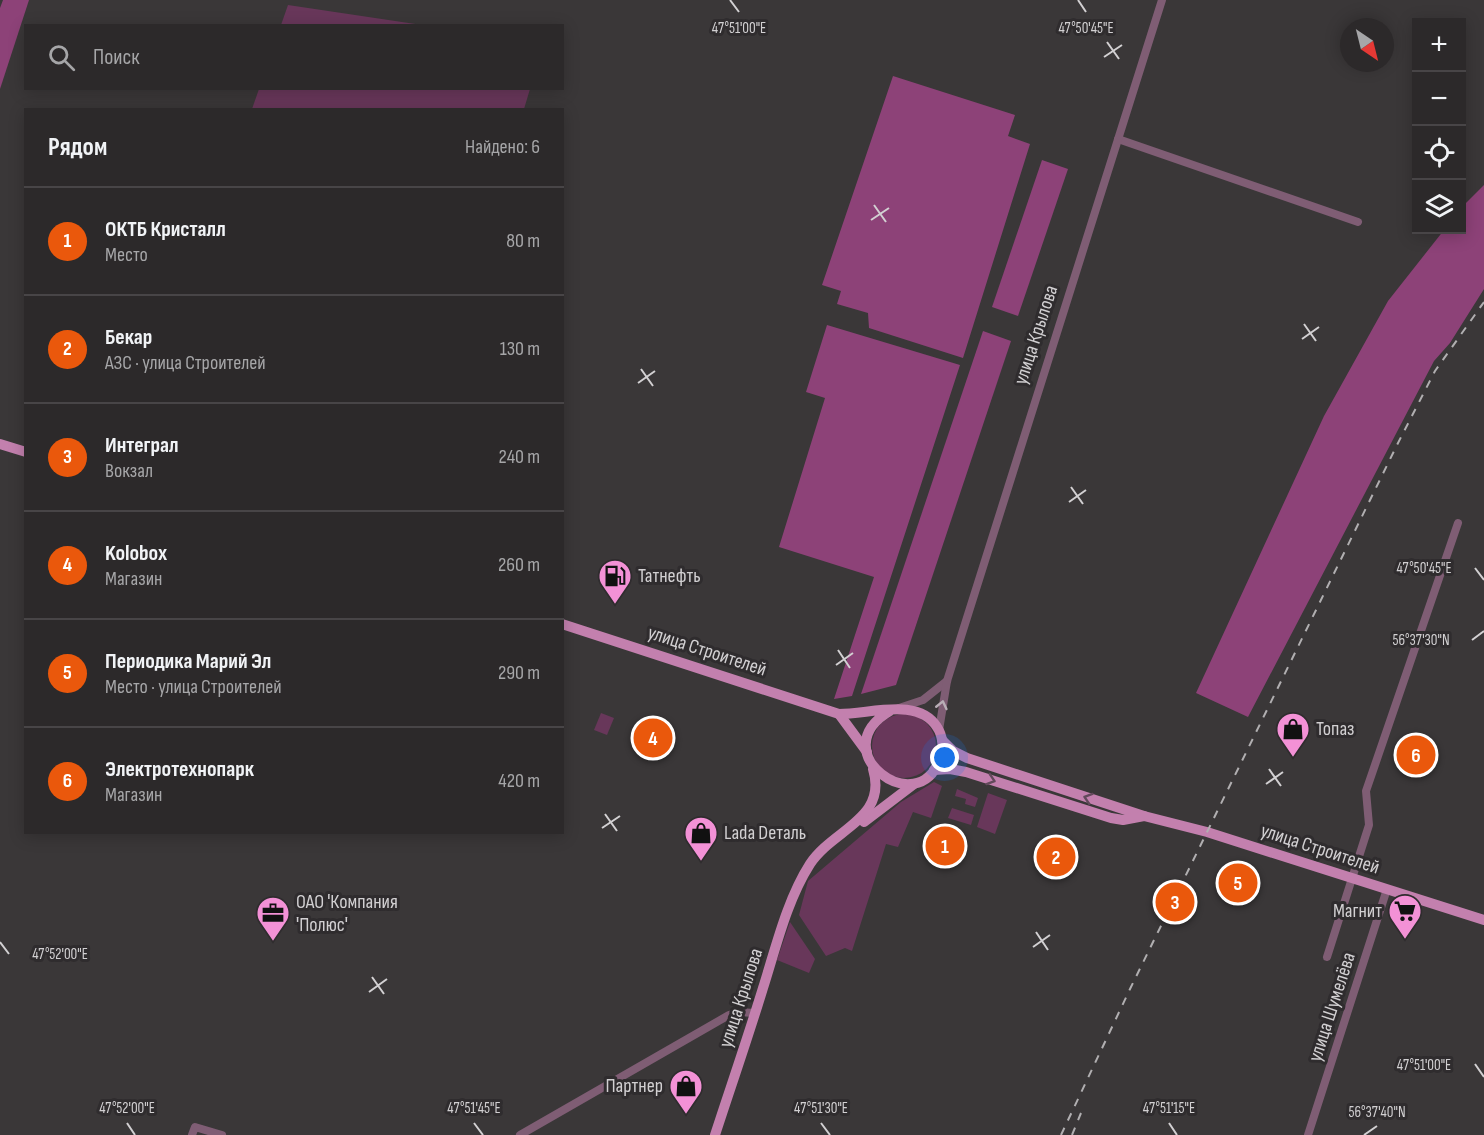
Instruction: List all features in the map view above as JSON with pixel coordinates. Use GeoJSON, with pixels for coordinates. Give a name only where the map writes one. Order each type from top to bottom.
{"type":"FeatureCollection","features":[{"type":"Feature","properties":{"kind":"main road"},"geometry":{"type":"LineString","coordinates":[[0,444],[24,451]]}},
{"type":"Feature","properties":{"kind":"main road","name":"улица Строителей"},"geometry":{"type":"LineString","coordinates":[[564,625],[839,714],[894,710],[922,712],[953,751],[967,758],[1144,816],[1207,832],[1484,920]]}},
{"type":"Feature","properties":{"kind":"main road"},"geometry":{"type":"LineString","coordinates":[[867,752],[869,732],[874,723],[894,710]]}},
{"type":"Feature","properties":{"kind":"main road"},"geometry":{"type":"LineString","coordinates":[[839,714],[867,752],[873,767],[890,781],[901,784],[915,783],[934,770],[942,751],[941,735]]}},
{"type":"Feature","properties":{"kind":"main road","name":"улица Крылова"},"geometry":{"type":"LineString","coordinates":[[715,1135],[786,917],[805,873],[824,847],[872,805],[877,785],[873,767]]}},
{"type":"Feature","properties":{"kind":"main road","name":"улица Строителей"},"geometry":{"type":"LineString","coordinates":[[934,770],[950,768],[966,772],[1111,818],[1123,820],[1144,816]]}},
{"type":"Feature","properties":{"kind":"main road","name":"улица Крылова"},"geometry":{"type":"LineString","coordinates":[[805,873],[915,783]]}},
{"type":"Feature","properties":{"kind":"street","name":"улица Крылова"},"geometry":{"type":"LineString","coordinates":[[941,735],[947,681],[1162,0]]}},
{"type":"Feature","properties":{"kind":"street"},"geometry":{"type":"LineString","coordinates":[[1118,139],[1358,222]]}},
{"type":"Feature","properties":{"kind":"street"},"geometry":{"type":"LineString","coordinates":[[1327,957],[1369,825],[1366,791],[1458,523]]}},
{"type":"Feature","properties":{"kind":"street"},"geometry":{"type":"LineString","coordinates":[[894,710],[923,700],[947,681]]}},
{"type":"Feature","properties":{"kind":"street","name":"улица Шумелёва"},"geometry":{"type":"LineString","coordinates":[[1308,1135],[1387,889]]}},
{"type":"Feature","properties":{"kind":"street"},"geometry":{"type":"LineString","coordinates":[[520,1135],[729,1015],[738,1012],[755,1013]]}},
{"type":"Feature","properties":{"kind":"street"},"geometry":{"type":"LineString","coordinates":[[194,1131],[222,1135]]}},
{"type":"Feature","properties":{"kind":"shaded area"},"geometry":{"type":"Polygon","coordinates":[[[3,0],[29,0],[0,89],[0,8],[3,0]]]}},
{"type":"Feature","properties":{"kind":"shaded area"},"geometry":{"type":"Polygon","coordinates":[[[288,5],[415,24],[281,24],[288,5]]]}},
{"type":"Feature","properties":{"kind":"shaded area"},"geometry":{"type":"Polygon","coordinates":[[[893,76],[1015,115],[1008,136],[1030,144],[963,358],[869,328],[868,313],[837,304],[841,291],[822,285],[893,76]]]}},
{"type":"Feature","properties":{"kind":"shaded area"},"geometry":{"type":"Polygon","coordinates":[[[258,90],[530,90],[524,108],[252,108],[258,90]]]}},
{"type":"Feature","properties":{"kind":"shaded area"},"geometry":{"type":"Polygon","coordinates":[[[1042,160],[1068,169],[1018,316],[992,307],[1042,160]]]}},
{"type":"Feature","properties":{"kind":"shaded area"},"geometry":{"type":"Polygon","coordinates":[[[1484,185],[1484,289],[1450,343],[1434,361],[1248,717],[1196,693],[1324,416],[1388,301],[1441,234],[1466,234],[1466,203],[1484,185]]]}},
{"type":"Feature","properties":{"kind":"shaded area"},"geometry":{"type":"Polygon","coordinates":[[[827,325],[960,365],[852,696],[834,699],[874,577],[779,547],[825,398],[806,392],[827,325]]]}},
{"type":"Feature","properties":{"kind":"shaded area"},"geometry":{"type":"Polygon","coordinates":[[[983,331],[1011,341],[896,685],[861,694],[983,331]]]}},
{"type":"Feature","properties":{"kind":"shaded area"},"geometry":{"type":"Polygon","coordinates":[[[601,713],[614,718],[607,735],[594,730],[601,713]]]}},
{"type":"Feature","properties":{"kind":"shaded area"},"geometry":{"type":"Polygon","coordinates":[[[898,714],[910,714],[927,723],[934,734],[936,746],[934,758],[927,769],[910,778],[898,778],[886,773],[877,764],[872,752],[872,740],[877,728],[886,719],[898,714]]]}},
{"type":"Feature","properties":{"kind":"shaded area"},"geometry":{"type":"Polygon","coordinates":[[[934,782],[942,786],[931,818],[913,812],[898,847],[886,844],[852,951],[845,948],[826,956],[799,915],[808,881],[901,802],[934,782]]]}},
{"type":"Feature","properties":{"kind":"shaded area"},"geometry":{"type":"Polygon","coordinates":[[[957,789],[978,798],[975,807],[965,804],[966,799],[955,796],[957,789]]]}},
{"type":"Feature","properties":{"kind":"shaded area"},"geometry":{"type":"Polygon","coordinates":[[[988,793],[1007,800],[995,834],[977,827],[988,793]]]}},
{"type":"Feature","properties":{"kind":"shaded area"},"geometry":{"type":"Polygon","coordinates":[[[952,808],[974,815],[971,825],[948,818],[952,808]]]}},
{"type":"Feature","properties":{"kind":"shaded area"},"geometry":{"type":"Polygon","coordinates":[[[790,922],[815,959],[809,973],[777,960],[790,922]]]}},
{"type":"Feature","properties":{"kind":"railway"},"geometry":{"type":"LineString","coordinates":[[1061,1135],[1130,989],[1397,445],[1435,371],[1484,302]]}},
{"type":"Feature","properties":{"kind":"railway"},"geometry":{"type":"LineString","coordinates":[[1072,1135],[1081,1113]]}},
{"type":"Feature","properties":{"kind":"place","name":"Татнефть"},"geometry":{"type":"Point","coordinates":[615,605]}},
{"type":"Feature","properties":{"kind":"place","name":"Kolobox"},"geometry":{"type":"Point","coordinates":[653,738]}},
{"type":"Feature","properties":{"kind":"place","name":"Электротехнопарк"},"geometry":{"type":"Point","coordinates":[1416,755]}},
{"type":"Feature","properties":{"kind":"place","name":"Топаз"},"geometry":{"type":"Point","coordinates":[1293,758]}},
{"type":"Feature","properties":{"kind":"place","name":"ОКТБ Кристалл"},"geometry":{"type":"Point","coordinates":[945,846]}},
{"type":"Feature","properties":{"kind":"place","name":"Бекар"},"geometry":{"type":"Point","coordinates":[1056,857]}},
{"type":"Feature","properties":{"kind":"place","name":"Lada Dеталь"},"geometry":{"type":"Point","coordinates":[701,862]}},
{"type":"Feature","properties":{"kind":"place","name":"Периодика Марий Эл"},"geometry":{"type":"Point","coordinates":[1238,883]}},
{"type":"Feature","properties":{"kind":"place","name":"Интеграл"},"geometry":{"type":"Point","coordinates":[1175,902]}},
{"type":"Feature","properties":{"kind":"place","name":"Магнит"},"geometry":{"type":"Point","coordinates":[1405,940]}},
{"type":"Feature","properties":{"kind":"place","name":"ОАО 'Компания 'Полюс'"},"geometry":{"type":"Point","coordinates":[273,942]}},
{"type":"Feature","properties":{"kind":"place","name":"Партнер"},"geometry":{"type":"Point","coordinates":[686,1115]}}]}
